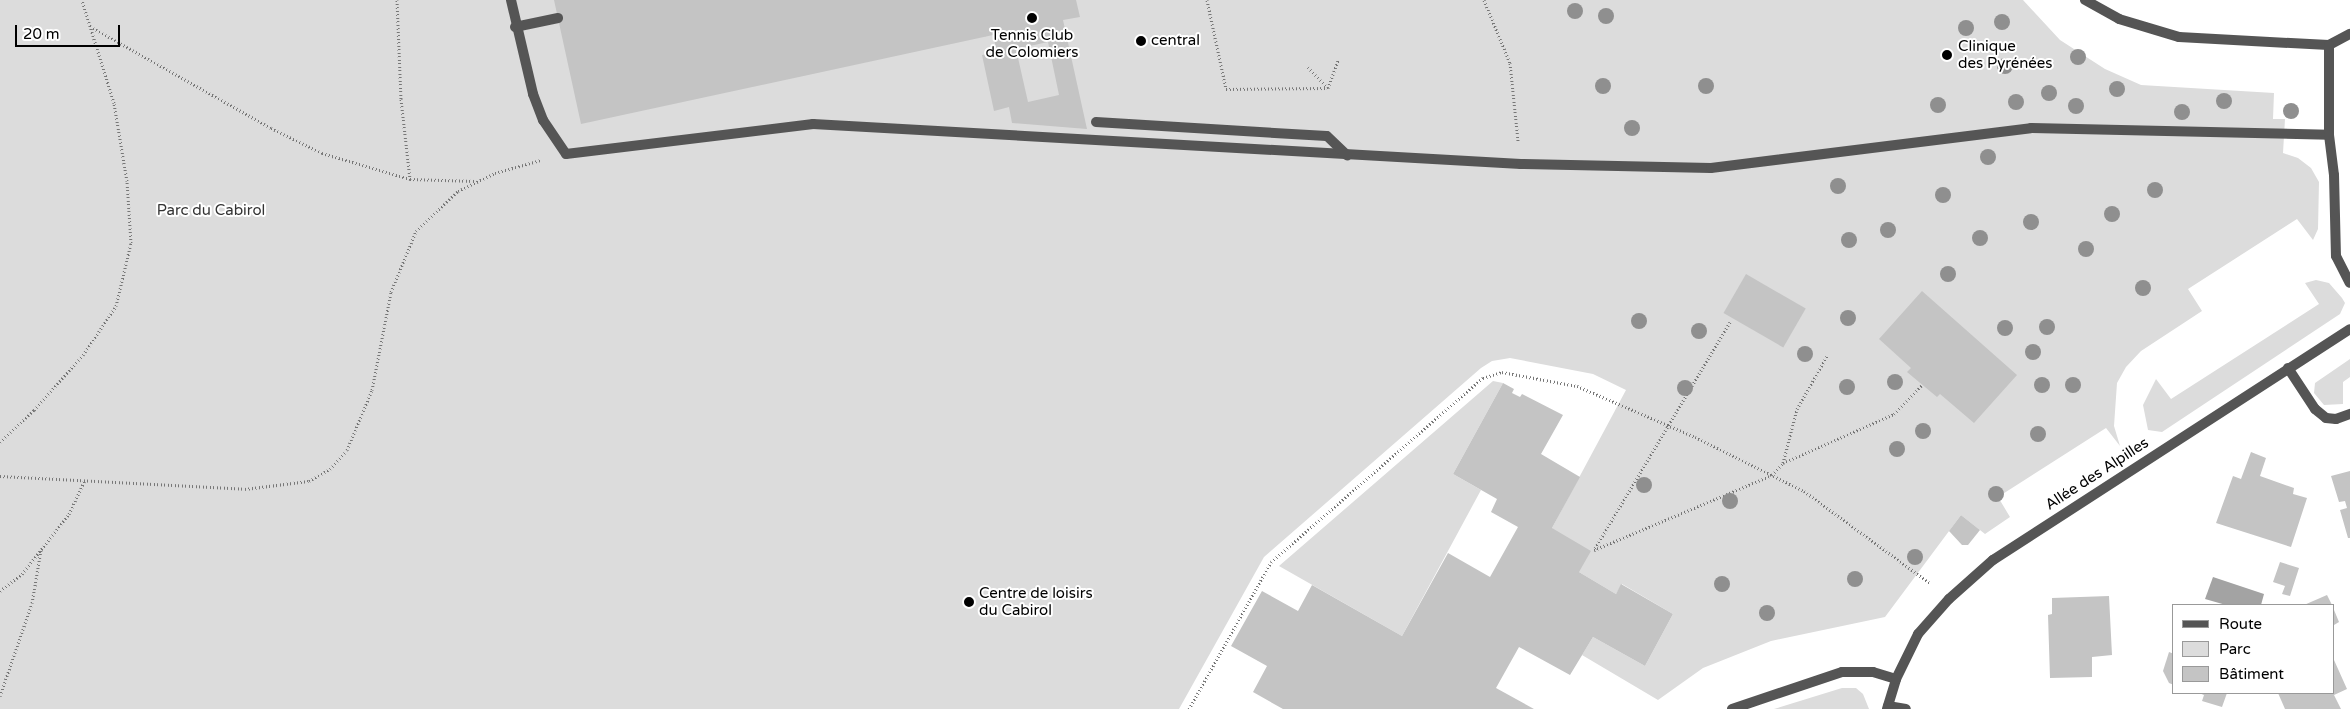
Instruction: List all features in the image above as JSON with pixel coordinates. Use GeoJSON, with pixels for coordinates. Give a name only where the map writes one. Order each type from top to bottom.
{"type":"FeatureCollection","features":[{"type":"Feature","properties":{"kind":"street"},"geometry":{"type":"LineString","coordinates":[[511,0],[515,27],[543,120],[566,154],[813,124],[1521,164],[1712,168],[2030,128],[2328,135]]}},
{"type":"Feature","properties":{"kind":"street"},"geometry":{"type":"LineString","coordinates":[[2085,0],[2119,19],[2179,37],[2329,45],[2350,34]]}},
{"type":"Feature","properties":{"kind":"street"},"geometry":{"type":"LineString","coordinates":[[515,27],[558,18]]}},
{"type":"Feature","properties":{"kind":"street"},"geometry":{"type":"LineString","coordinates":[[2329,45],[2328,135],[2334,175],[2336,256],[2350,283]]}},
{"type":"Feature","properties":{"kind":"street"},"geometry":{"type":"LineString","coordinates":[[1096,122],[1327,136],[1347,155]]}},
{"type":"Feature","properties":{"kind":"street","name":"Allée des Alpilles"},"geometry":{"type":"LineString","coordinates":[[1906,709],[1888,707],[1896,679],[1918,634],[1949,598],[1994,560],[2350,329]]}},
{"type":"Feature","properties":{"kind":"street"},"geometry":{"type":"LineString","coordinates":[[2288,368],[2315,409],[2326,418],[2336,419],[2350,414]]}},
{"type":"Feature","properties":{"kind":"street"},"geometry":{"type":"LineString","coordinates":[[1732,709],[1842,672],[1873,672],[1896,679]]}},
{"type":"Feature","properties":{"kind":"path"},"geometry":{"type":"LineString","coordinates":[[0,442],[34,410],[82,355],[116,306],[131,243],[127,181],[114,103],[93,28],[82,0]]}},
{"type":"Feature","properties":{"kind":"path"},"geometry":{"type":"LineString","coordinates":[[397,0],[401,99],[410,179]]}},
{"type":"Feature","properties":{"kind":"path"},"geometry":{"type":"LineString","coordinates":[[1207,0],[1226,89],[1328,88]]}},
{"type":"Feature","properties":{"kind":"path"},"geometry":{"type":"LineString","coordinates":[[1484,0],[1510,63],[1521,164]]}},
{"type":"Feature","properties":{"kind":"path"},"geometry":{"type":"LineString","coordinates":[[93,28],[271,128],[322,153],[410,179],[475,181]]}},
{"type":"Feature","properties":{"kind":"path"},"geometry":{"type":"LineString","coordinates":[[1328,88],[1338,60]]}},
{"type":"Feature","properties":{"kind":"path"},"geometry":{"type":"LineString","coordinates":[[1308,67],[1328,88]]}},
{"type":"Feature","properties":{"kind":"path"},"geometry":{"type":"LineString","coordinates":[[0,476],[245,489],[309,481],[330,469],[347,450],[372,390],[392,292],[407,248],[430,215],[458,191],[475,181],[528,162],[566,154]]}},
{"type":"Feature","properties":{"kind":"path"},"geometry":{"type":"LineString","coordinates":[[1730,322],[1594,550],[1772,475],[1783,463],[1894,414],[1922,385]]}},
{"type":"Feature","properties":{"kind":"path"},"geometry":{"type":"LineString","coordinates":[[1783,463],[1797,409],[1827,356]]}},
{"type":"Feature","properties":{"kind":"path"},"geometry":{"type":"LineString","coordinates":[[1189,709],[1271,562],[1483,378],[1492,374],[1512,372],[1578,386],[1668,425],[1772,475],[1804,491],[1949,598]]}},
{"type":"Feature","properties":{"kind":"path"},"geometry":{"type":"LineString","coordinates":[[0,591],[22,574],[69,514],[85,480]]}},
{"type":"Feature","properties":{"kind":"path"},"geometry":{"type":"LineString","coordinates":[[0,696],[32,603],[41,550]]}},
{"type":"Feature","properties":{"kind":"green space","name":"Parc du Cabirol"},"geometry":{"type":"Polygon","coordinates":[[[0,0],[2023,0],[2060,40],[2105,69],[2141,85],[2274,93],[2273,119],[2285,119],[2283,153],[2298,158],[2311,168],[2319,182],[2318,229],[2313,240],[2297,219],[2188,289],[2202,311],[2141,351],[2126,367],[2117,383],[2114,426],[2120,446],[2106,428],[1998,497],[2010,517],[1985,534],[1961,515],[1885,617],[1771,641],[1703,668],[1658,700],[1582,655],[1593,637],[1645,666],[1673,614],[1622,584],[1616,594],[1579,572],[1552,528],[1626,390],[1593,374],[1510,358],[1492,361],[1481,368],[1264,557],[1179,709],[0,709],[0,0]]]}},
{"type":"Feature","properties":{"kind":"green space"},"geometry":{"type":"Polygon","coordinates":[[[2316,280],[2329,283],[2342,298],[2345,303],[2340,314],[2162,432],[2148,430],[2143,405],[2156,379],[2171,399],[2319,304],[2305,283],[2316,280]]]}},
{"type":"Feature","properties":{"kind":"green space"},"geometry":{"type":"Polygon","coordinates":[[[2350,359],[2350,377],[2343,382],[2343,404],[2324,405],[2314,393],[2315,383],[2350,359]]]}},
{"type":"Feature","properties":{"kind":"green space"},"geometry":{"type":"Polygon","coordinates":[[[1493,381],[1503,383],[1453,474],[1481,490],[1402,636],[1279,566],[1493,381]]]}},
{"type":"Feature","properties":{"kind":"green space"},"geometry":{"type":"Polygon","coordinates":[[[1842,688],[1856,688],[1863,694],[1869,709],[1774,709],[1842,688]]]}},
{"type":"Feature","properties":{"kind":"shaded area"},"geometry":{"type":"Polygon","coordinates":[[[2213,577],[2264,594],[2261,604],[2222,604],[2205,599],[2213,577]]]}},
{"type":"Feature","properties":{"kind":"building"},"geometry":{"type":"Polygon","coordinates":[[[554,0],[1076,0],[1080,17],[1063,20],[1087,129],[1012,123],[1009,107],[994,111],[982,55],[997,52],[993,35],[581,124],[554,0]],[[1048,42],[1016,49],[1028,102],[1059,95],[1048,42]]]}},
{"type":"Feature","properties":{"kind":"building"},"geometry":{"type":"Polygon","coordinates":[[[1746,274],[1806,308],[1783,347],[1724,313],[1746,274]]]}},
{"type":"Feature","properties":{"kind":"building"},"geometry":{"type":"Polygon","coordinates":[[[1922,291],[2017,375],[1974,423],[1940,394],[1937,397],[1907,372],[1911,368],[1879,339],[1922,291]]]}},
{"type":"Feature","properties":{"kind":"building"},"geometry":{"type":"Polygon","coordinates":[[[1503,383],[1514,389],[1512,393],[1520,397],[1522,394],[1563,415],[1541,454],[1580,477],[1552,528],[1591,551],[1579,572],[1616,594],[1621,584],[1673,614],[1645,666],[1593,637],[1570,675],[1519,647],[1496,688],[1534,709],[1283,709],[1253,692],[1267,666],[1231,646],[1262,591],[1298,611],[1312,585],[1402,636],[1448,553],[1490,577],[1518,527],[1491,512],[1497,499],[1453,474],[1503,383]]]}},
{"type":"Feature","properties":{"kind":"building"},"geometry":{"type":"Polygon","coordinates":[[[2251,452],[2266,458],[2260,476],[2294,488],[2293,494],[2307,498],[2291,547],[2216,523],[2233,476],[2241,479],[2251,452]]]}},
{"type":"Feature","properties":{"kind":"building"},"geometry":{"type":"Polygon","coordinates":[[[2350,471],[2350,538],[2348,538],[2340,510],[2347,508],[2345,501],[2339,502],[2331,476],[2350,471]]]}},
{"type":"Feature","properties":{"kind":"building"},"geometry":{"type":"Polygon","coordinates":[[[1961,515],[1980,530],[1968,545],[1962,545],[1949,531],[1961,515]]]}},
{"type":"Feature","properties":{"kind":"building"},"geometry":{"type":"Polygon","coordinates":[[[2280,562],[2299,568],[2290,596],[2282,594],[2285,586],[2273,582],[2280,562]]]}},
{"type":"Feature","properties":{"kind":"building"},"geometry":{"type":"Polygon","coordinates":[[[2327,595],[2332,604],[2306,604],[2327,595]]]}},
{"type":"Feature","properties":{"kind":"building"},"geometry":{"type":"Polygon","coordinates":[[[2109,596],[2112,655],[2092,657],[2092,677],[2050,678],[2048,615],[2052,614],[2052,598],[2109,596]]]}},
{"type":"Feature","properties":{"kind":"building"},"geometry":{"type":"Polygon","coordinates":[[[2335,612],[2339,622],[2335,624],[2335,612]]]}},
{"type":"Feature","properties":{"kind":"building"},"geometry":{"type":"Polygon","coordinates":[[[2169,652],[2172,653],[2172,684],[2169,683],[2163,671],[2169,652]]]}},
{"type":"Feature","properties":{"kind":"building"},"geometry":{"type":"Polygon","coordinates":[[[2335,662],[2347,689],[2334,695],[2341,709],[2285,709],[2278,694],[2335,694],[2335,662]]]}},
{"type":"Feature","properties":{"kind":"building"},"geometry":{"type":"Polygon","coordinates":[[[2202,694],[2227,694],[2222,707],[2202,701],[2204,695],[2202,694]]]}},
{"type":"Feature","properties":{"kind":"place","name":"Tennis Club de Colomiers"},"geometry":{"type":"Point","coordinates":[1032,18]}},
{"type":"Feature","properties":{"kind":"place","name":"central"},"geometry":{"type":"Point","coordinates":[1141,41]}},
{"type":"Feature","properties":{"kind":"place","name":"Clinique des Pyrénées"},"geometry":{"type":"Point","coordinates":[1947,55]}},
{"type":"Feature","properties":{"kind":"place","name":"Centre de loisirs du Cabirol"},"geometry":{"type":"Point","coordinates":[969,602]}}]}
